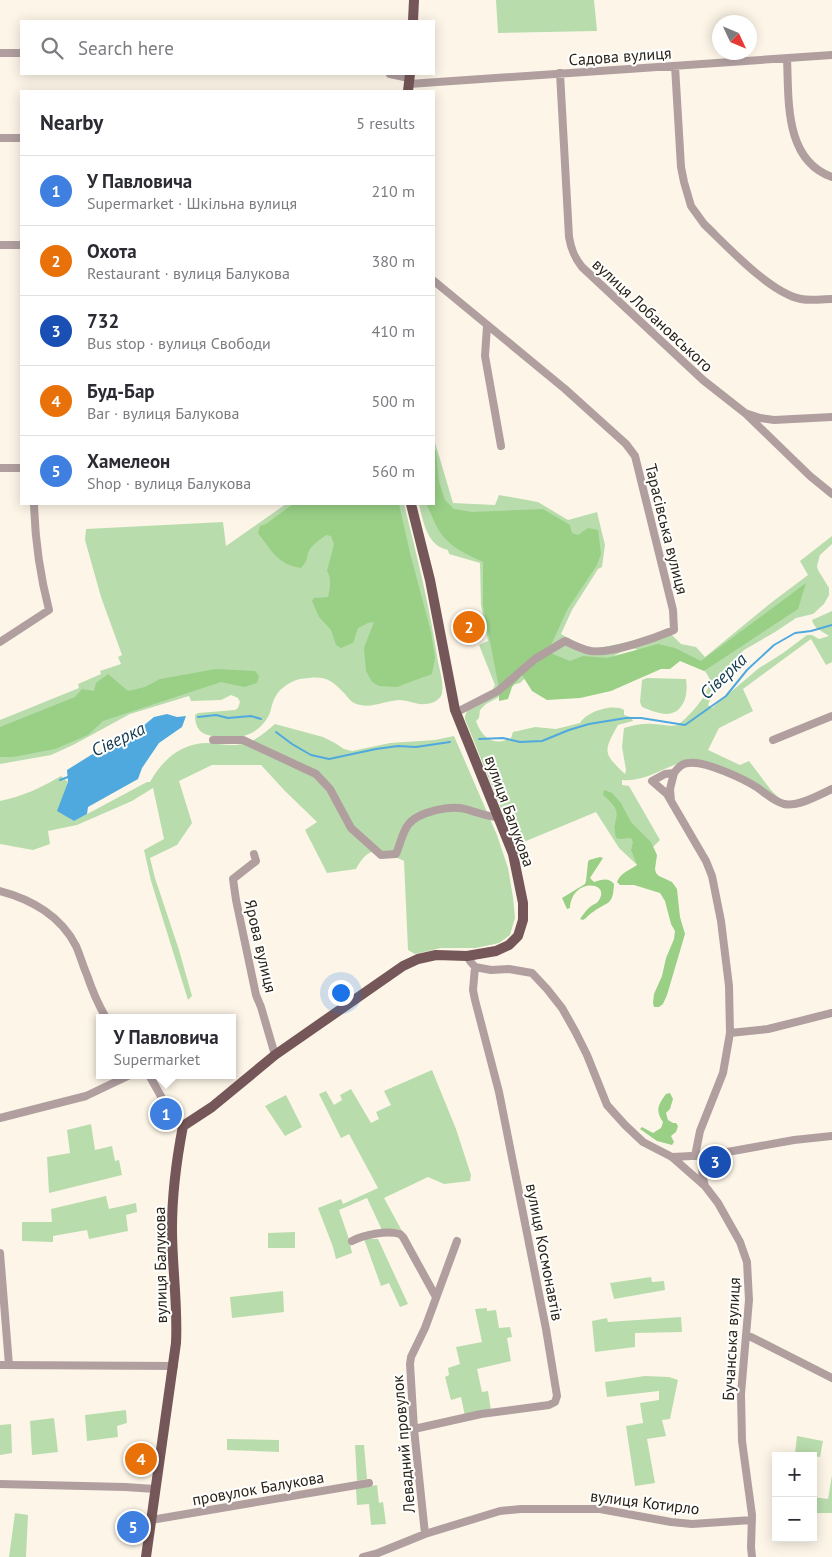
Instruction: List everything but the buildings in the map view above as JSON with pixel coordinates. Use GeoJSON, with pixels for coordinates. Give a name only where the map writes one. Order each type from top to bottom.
{"type":"FeatureCollection","features":[{"type":"Feature","properties":{"kind":"main road"},"geometry":{"type":"LineString","coordinates":[[413,20],[414,0]]}},
{"type":"Feature","properties":{"kind":"main road","name":"вулиця Балукова"},"geometry":{"type":"LineString","coordinates":[[146,1557],[174,1366],[177,1314],[172,1227],[178,1151],[183,1126],[212,1107],[275,1055],[403,966],[418,959],[436,955],[467,956],[496,951],[509,945],[518,936],[523,920],[520,881],[513,854],[455,710],[430,580],[411,505]]}},
{"type":"Feature","properties":{"kind":"street"},"geometry":{"type":"LineString","coordinates":[[0,53],[20,53]]}},
{"type":"Feature","properties":{"kind":"street","name":"Садова вулиця"},"geometry":{"type":"LineString","coordinates":[[392,75],[409,82],[832,55]]}},
{"type":"Feature","properties":{"kind":"street"},"geometry":{"type":"LineString","coordinates":[[787,59],[791,121],[798,145],[807,160],[819,170],[832,177]]}},
{"type":"Feature","properties":{"kind":"street"},"geometry":{"type":"LineString","coordinates":[[676,66],[681,167],[687,194],[696,214],[704,224],[772,286],[790,296],[801,299],[832,299]]}},
{"type":"Feature","properties":{"kind":"street","name":"вулиця Лобановського"},"geometry":{"type":"LineString","coordinates":[[560,73],[569,237],[575,259],[591,277],[703,380],[745,413],[774,420],[832,417]]}},
{"type":"Feature","properties":{"kind":"street"},"geometry":{"type":"LineString","coordinates":[[0,138],[20,138]]}},
{"type":"Feature","properties":{"kind":"street"},"geometry":{"type":"LineString","coordinates":[[0,245],[20,245]]}},
{"type":"Feature","properties":{"kind":"street","name":"Тарасівська вулиця"},"geometry":{"type":"LineString","coordinates":[[435,282],[565,389],[626,444],[634,456],[673,610],[674,630],[655,639],[593,651],[565,641],[535,659],[498,691],[459,711],[455,710]]}},
{"type":"Feature","properties":{"kind":"street"},"geometry":{"type":"LineString","coordinates":[[487,326],[485,356],[501,446]]}},
{"type":"Feature","properties":{"kind":"street"},"geometry":{"type":"LineString","coordinates":[[745,413],[810,476],[832,494]]}},
{"type":"Feature","properties":{"kind":"street"},"geometry":{"type":"LineString","coordinates":[[0,468],[20,468]]}},
{"type":"Feature","properties":{"kind":"street"},"geometry":{"type":"LineString","coordinates":[[0,642],[49,610],[42,584],[35,532],[34,505]]}},
{"type":"Feature","properties":{"kind":"street"},"geometry":{"type":"LineString","coordinates":[[773,740],[832,716]]}},
{"type":"Feature","properties":{"kind":"street"},"geometry":{"type":"LineString","coordinates":[[213,740],[243,740],[316,774],[330,789],[351,828],[381,854],[396,854],[408,825],[420,816],[442,808],[463,808],[491,817],[499,817]]}},
{"type":"Feature","properties":{"kind":"street"},"geometry":{"type":"LineString","coordinates":[[670,801],[670,789],[674,773],[678,767],[688,762],[707,765],[728,773],[783,804],[796,804],[832,790]]}},
{"type":"Feature","properties":{"kind":"street"},"geometry":{"type":"LineString","coordinates":[[674,773],[665,774],[652,781],[667,794],[706,860],[712,876],[722,922],[729,986],[730,1033],[723,1073],[700,1131],[695,1156]]}},
{"type":"Feature","properties":{"kind":"street","name":"Ярова вулиця"},"geometry":{"type":"LineString","coordinates":[[254,854],[256,862],[233,879],[256,995],[275,1055]]}},
{"type":"Feature","properties":{"kind":"street"},"geometry":{"type":"LineString","coordinates":[[0,891],[25,898],[40,906],[68,932],[76,946],[104,1014]]}},
{"type":"Feature","properties":{"kind":"street"},"geometry":{"type":"LineString","coordinates":[[467,956],[475,967]]}},
{"type":"Feature","properties":{"kind":"street","name":"Бучанська вулиця"},"geometry":{"type":"LineString","coordinates":[[475,967],[492,970],[509,969],[532,973],[562,1008],[576,1031],[607,1105],[643,1142],[672,1157],[705,1186],[731,1224],[740,1242],[747,1262],[749,1300],[741,1394],[742,1441],[752,1520],[752,1557]]}},
{"type":"Feature","properties":{"kind":"street","name":"вулиця Космонавтів"},"geometry":{"type":"LineString","coordinates":[[414,1429],[481,1414],[549,1405],[555,1402],[557,1396],[546,1329],[502,1110],[473,990],[475,967]]}},
{"type":"Feature","properties":{"kind":"street"},"geometry":{"type":"LineString","coordinates":[[730,1033],[768,1029],[832,1013]]}},
{"type":"Feature","properties":{"kind":"street"},"geometry":{"type":"LineString","coordinates":[[0,1118],[86,1096],[122,1079]]}},
{"type":"Feature","properties":{"kind":"street"},"geometry":{"type":"LineString","coordinates":[[151,1079],[172,1114],[183,1126]]}},
{"type":"Feature","properties":{"kind":"street"},"geometry":{"type":"LineString","coordinates":[[672,1157],[711,1155],[794,1140],[832,1136]]}},
{"type":"Feature","properties":{"kind":"street"},"geometry":{"type":"LineString","coordinates":[[705,1186],[702,1168],[704,1162],[711,1155]]}},
{"type":"Feature","properties":{"kind":"street"},"geometry":{"type":"LineString","coordinates":[[352,1241],[364,1236],[400,1234],[436,1297]]}},
{"type":"Feature","properties":{"kind":"street","name":"Левадний провулок"},"geometry":{"type":"LineString","coordinates":[[425,1534],[414,1429],[410,1364],[457,1241]]}},
{"type":"Feature","properties":{"kind":"street"},"geometry":{"type":"LineString","coordinates":[[0,1253],[9,1365]]}},
{"type":"Feature","properties":{"kind":"street"},"geometry":{"type":"LineString","coordinates":[[747,1335],[832,1378]]}},
{"type":"Feature","properties":{"kind":"street"},"geometry":{"type":"LineString","coordinates":[[0,1364],[174,1366]]}},
{"type":"Feature","properties":{"kind":"street","name":"провулок Балукова"},"geometry":{"type":"LineString","coordinates":[[151,1520],[369,1483]]}},
{"type":"Feature","properties":{"kind":"street"},"geometry":{"type":"LineString","coordinates":[[0,1484],[156,1488]]}},
{"type":"Feature","properties":{"kind":"street","name":"вулиця Котирло"},"geometry":{"type":"LineString","coordinates":[[363,1557],[425,1534],[500,1511],[521,1509],[600,1509],[692,1524],[752,1520]]}},
{"type":"Feature","properties":{"kind":"green space"},"geometry":{"type":"Polygon","coordinates":[[[496,0],[594,0],[597,31],[498,33],[496,0]]]}},
{"type":"Feature","properties":{"kind":"green space"},"geometry":{"type":"Polygon","coordinates":[[[435,442],[453,503],[495,505],[499,495],[538,502],[568,520],[597,512],[605,545],[602,567],[598,569],[572,610],[561,634],[578,644],[596,648],[668,631],[681,644],[696,647],[705,657],[808,575],[800,561],[832,536],[832,544],[820,555],[817,566],[829,588],[829,595],[824,604],[813,614],[796,618],[744,650],[719,676],[708,705],[712,708],[759,668],[807,635],[812,635],[819,639],[829,636],[816,628],[812,620],[832,611],[832,662],[826,665],[811,639],[743,689],[753,711],[719,728],[708,750],[740,765],[749,761],[771,790],[783,802],[757,786],[688,760],[639,779],[622,780],[622,785],[629,786],[660,840],[636,864],[619,848],[596,812],[514,846],[465,719],[471,707],[495,694],[493,689],[495,685],[479,645],[488,641],[481,605],[480,563],[449,554],[448,550],[435,544],[424,525],[419,505],[435,505],[435,442]],[[633,648],[603,662],[530,674],[520,683],[512,685],[497,698],[486,704],[480,710],[479,718],[476,721],[485,736],[499,742],[511,738],[513,732],[535,727],[556,729],[580,723],[588,715],[600,710],[619,708],[624,710],[624,715],[631,717],[633,721],[618,725],[610,741],[608,752],[609,756],[625,774],[622,747],[624,728],[646,724],[678,725],[698,704],[707,691],[709,678],[700,665],[646,653],[633,648]]]}},
{"type":"Feature","properties":{"kind":"green space"},"geometry":{"type":"Polygon","coordinates":[[[435,450],[439,482],[445,500],[454,509],[472,512],[543,509],[570,525],[572,533],[578,535],[588,528],[598,530],[601,554],[597,565],[567,610],[548,652],[570,661],[583,656],[607,658],[658,644],[675,648],[701,661],[806,583],[798,609],[704,671],[680,661],[670,669],[661,669],[611,691],[580,698],[547,700],[532,691],[522,675],[512,687],[508,699],[499,701],[499,688],[483,606],[483,562],[452,545],[438,529],[426,505],[435,505],[435,450]]]}},
{"type":"Feature","properties":{"kind":"green space"},"geometry":{"type":"Polygon","coordinates":[[[285,505],[404,505],[435,642],[442,679],[441,696],[434,702],[427,704],[399,700],[365,706],[353,702],[329,680],[324,678],[300,679],[287,684],[280,690],[273,702],[269,715],[256,730],[242,736],[225,738],[202,732],[196,725],[195,715],[198,713],[235,710],[240,702],[238,698],[231,695],[221,700],[191,701],[189,696],[130,714],[51,755],[0,764],[0,720],[79,688],[78,684],[101,674],[100,671],[121,664],[118,657],[122,655],[101,597],[85,540],[86,529],[223,522],[226,546],[285,505]]]}},
{"type":"Feature","properties":{"kind":"green space"},"geometry":{"type":"Polygon","coordinates":[[[292,505],[399,505],[431,632],[435,658],[432,674],[397,687],[379,686],[372,682],[366,671],[364,648],[374,622],[358,628],[353,643],[341,648],[336,645],[331,630],[319,617],[312,601],[314,598],[328,597],[330,580],[327,571],[334,544],[331,536],[326,535],[313,545],[306,562],[301,568],[286,564],[271,551],[258,533],[260,526],[266,524],[292,505]]]}},
{"type":"Feature","properties":{"kind":"green space"},"geometry":{"type":"Polygon","coordinates":[[[216,669],[255,671],[259,676],[257,683],[244,687],[221,682],[103,721],[88,735],[55,749],[13,757],[0,757],[0,727],[75,697],[82,689],[94,691],[96,683],[108,674],[128,691],[145,687],[160,679],[216,669]]]}},
{"type":"Feature","properties":{"kind":"green space"},"geometry":{"type":"Polygon","coordinates":[[[647,678],[686,679],[687,689],[682,706],[677,711],[667,714],[642,707],[640,702],[642,680],[647,678]]]}},
{"type":"Feature","properties":{"kind":"green space"},"geometry":{"type":"Polygon","coordinates":[[[275,724],[323,737],[344,749],[352,751],[390,743],[435,740],[454,736],[497,835],[508,868],[515,918],[510,935],[499,943],[476,948],[441,948],[415,954],[408,950],[404,861],[377,851],[372,852],[361,860],[356,869],[327,873],[305,830],[317,822],[261,765],[212,765],[179,781],[192,823],[177,845],[150,858],[192,996],[188,1000],[151,881],[144,850],[164,839],[153,788],[132,801],[77,825],[48,831],[50,844],[33,850],[0,844],[0,801],[32,791],[61,776],[68,782],[58,811],[74,821],[150,782],[161,766],[181,749],[198,744],[232,745],[250,742],[275,724]]]}},
{"type":"Feature","properties":{"kind":"green space"},"geometry":{"type":"Polygon","coordinates":[[[604,790],[612,793],[621,803],[631,822],[651,842],[657,855],[656,873],[672,882],[677,889],[680,917],[685,934],[667,995],[663,1004],[659,1007],[654,1007],[654,994],[662,976],[675,931],[671,924],[665,901],[660,893],[634,885],[620,885],[617,882],[623,874],[637,865],[631,850],[633,842],[631,838],[616,838],[617,812],[615,807],[603,795],[604,790]]]}},
{"type":"Feature","properties":{"kind":"green space"},"geometry":{"type":"Polygon","coordinates":[[[603,858],[590,878],[594,882],[609,880],[614,884],[611,900],[583,920],[580,919],[586,911],[599,900],[600,889],[596,886],[583,887],[577,891],[572,898],[570,908],[567,909],[562,898],[585,884],[589,860],[603,858]]]}},
{"type":"Feature","properties":{"kind":"green space"},"geometry":{"type":"Polygon","coordinates":[[[432,1070],[456,1129],[471,1175],[470,1181],[444,1184],[428,1177],[384,1198],[402,1231],[396,1229],[382,1230],[367,1198],[339,1210],[352,1253],[336,1259],[318,1208],[341,1199],[343,1204],[378,1188],[349,1134],[341,1138],[319,1094],[326,1091],[334,1105],[342,1100],[340,1095],[351,1089],[371,1123],[379,1119],[376,1112],[391,1105],[384,1091],[432,1070]]]}},
{"type":"Feature","properties":{"kind":"green space"},"geometry":{"type":"Polygon","coordinates":[[[670,1093],[673,1099],[670,1109],[666,1113],[668,1120],[676,1123],[678,1126],[676,1132],[671,1136],[674,1142],[672,1145],[657,1141],[640,1129],[642,1127],[653,1133],[661,1128],[663,1122],[658,1108],[666,1094],[670,1093]]]}},
{"type":"Feature","properties":{"kind":"green space"},"geometry":{"type":"Polygon","coordinates":[[[286,1095],[302,1127],[285,1136],[265,1106],[286,1095]]]}},
{"type":"Feature","properties":{"kind":"green space"},"geometry":{"type":"Polygon","coordinates":[[[91,1124],[95,1150],[112,1146],[115,1161],[119,1160],[122,1175],[49,1193],[47,1157],[70,1153],[67,1130],[91,1124]]]}},
{"type":"Feature","properties":{"kind":"green space"},"geometry":{"type":"Polygon","coordinates":[[[106,1196],[109,1209],[136,1203],[137,1212],[126,1215],[128,1231],[89,1239],[87,1230],[53,1236],[53,1242],[22,1241],[22,1222],[52,1222],[51,1209],[106,1196]]]}},
{"type":"Feature","properties":{"kind":"green space"},"geometry":{"type":"Polygon","coordinates":[[[295,1232],[295,1248],[268,1248],[268,1233],[295,1232]]]}},
{"type":"Feature","properties":{"kind":"green space"},"geometry":{"type":"Polygon","coordinates":[[[364,1239],[378,1239],[408,1304],[400,1307],[389,1283],[381,1286],[364,1239]]]}},
{"type":"Feature","properties":{"kind":"green space"},"geometry":{"type":"Polygon","coordinates":[[[651,1277],[652,1282],[664,1281],[665,1290],[614,1299],[610,1283],[651,1277]]]}},
{"type":"Feature","properties":{"kind":"green space"},"geometry":{"type":"Polygon","coordinates":[[[283,1291],[284,1312],[232,1318],[230,1297],[283,1291]]]}},
{"type":"Feature","properties":{"kind":"green space"},"geometry":{"type":"Polygon","coordinates":[[[487,1308],[487,1311],[496,1310],[499,1328],[510,1327],[512,1337],[507,1338],[511,1361],[477,1369],[482,1392],[488,1391],[491,1410],[465,1416],[461,1397],[451,1400],[445,1377],[449,1375],[448,1368],[460,1364],[456,1347],[482,1342],[475,1309],[487,1308]]]}},
{"type":"Feature","properties":{"kind":"green space"},"geometry":{"type":"Polygon","coordinates":[[[681,1317],[682,1332],[635,1333],[635,1347],[595,1352],[592,1321],[607,1318],[608,1322],[681,1317]]]}},
{"type":"Feature","properties":{"kind":"green space"},"geometry":{"type":"Polygon","coordinates":[[[645,1376],[669,1377],[678,1380],[670,1419],[662,1420],[666,1436],[647,1439],[655,1483],[635,1486],[626,1426],[643,1423],[640,1403],[659,1400],[659,1391],[607,1397],[605,1382],[645,1376]]]}},
{"type":"Feature","properties":{"kind":"green space"},"geometry":{"type":"Polygon","coordinates":[[[126,1410],[127,1423],[117,1426],[118,1437],[87,1441],[85,1415],[126,1410]]]}},
{"type":"Feature","properties":{"kind":"green space"},"geometry":{"type":"Polygon","coordinates":[[[54,1418],[58,1452],[32,1455],[30,1421],[54,1418]]]}},
{"type":"Feature","properties":{"kind":"green space"},"geometry":{"type":"Polygon","coordinates":[[[11,1424],[12,1453],[0,1455],[0,1425],[11,1424]]]}},
{"type":"Feature","properties":{"kind":"green space"},"geometry":{"type":"Polygon","coordinates":[[[797,1436],[823,1441],[820,1457],[817,1457],[817,1452],[795,1452],[797,1436]]]}},
{"type":"Feature","properties":{"kind":"green space"},"geometry":{"type":"Polygon","coordinates":[[[227,1439],[279,1440],[279,1452],[227,1450],[227,1439]]]}},
{"type":"Feature","properties":{"kind":"green space"},"geometry":{"type":"Polygon","coordinates":[[[355,1445],[364,1445],[367,1479],[357,1481],[355,1445]]]}},
{"type":"Feature","properties":{"kind":"green space"},"geometry":{"type":"Polygon","coordinates":[[[832,1475],[832,1513],[817,1513],[817,1498],[828,1499],[832,1475]]]}},
{"type":"Feature","properties":{"kind":"green space"},"geometry":{"type":"Polygon","coordinates":[[[377,1485],[379,1503],[383,1502],[386,1524],[371,1525],[369,1504],[357,1505],[356,1489],[377,1485]]]}},
{"type":"Feature","properties":{"kind":"green space"},"geometry":{"type":"Polygon","coordinates":[[[15,1513],[28,1515],[26,1557],[9,1557],[15,1513]]]}},
{"type":"Feature","properties":{"kind":"water"},"geometry":{"type":"Polygon","coordinates":[[[167,714],[177,717],[186,716],[182,727],[159,743],[142,768],[138,779],[88,807],[87,814],[74,821],[57,811],[68,782],[67,770],[91,755],[132,735],[154,717],[167,714]]]}},
{"type":"Feature","properties":{"kind":"waterway","name":"Сіверка"},"geometry":{"type":"LineString","coordinates":[[479,739],[503,738],[520,742],[542,741],[589,724],[626,718],[641,718],[685,725],[726,696],[747,670],[774,645],[795,633],[832,625]]}},
{"type":"Feature","properties":{"kind":"waterway","name":"Сіверка"},"geometry":{"type":"LineString","coordinates":[[198,717],[216,715],[228,718],[251,716],[261,719]]}},
{"type":"Feature","properties":{"kind":"waterway","name":"Сіверка"},"geometry":{"type":"LineString","coordinates":[[276,732],[311,755],[329,759],[376,749],[398,746],[416,747],[450,742]]}},
{"type":"Feature","properties":{"kind":"waterway","name":"Сіверка"},"geometry":{"type":"LineString","coordinates":[[60,780],[68,777]]}},
{"type":"Feature","properties":{"kind":"place","name":"Охота"},"geometry":{"type":"Point","coordinates":[469,627]}},
{"type":"Feature","properties":{"kind":"place","name":"У Павловича"},"geometry":{"type":"Point","coordinates":[166,1114]}},
{"type":"Feature","properties":{"kind":"place","name":"732"},"geometry":{"type":"Point","coordinates":[715,1162]}},
{"type":"Feature","properties":{"kind":"place","name":"Буд-Бар"},"geometry":{"type":"Point","coordinates":[141,1459]}},
{"type":"Feature","properties":{"kind":"place","name":"Хамелеон"},"geometry":{"type":"Point","coordinates":[133,1527]}}]}
